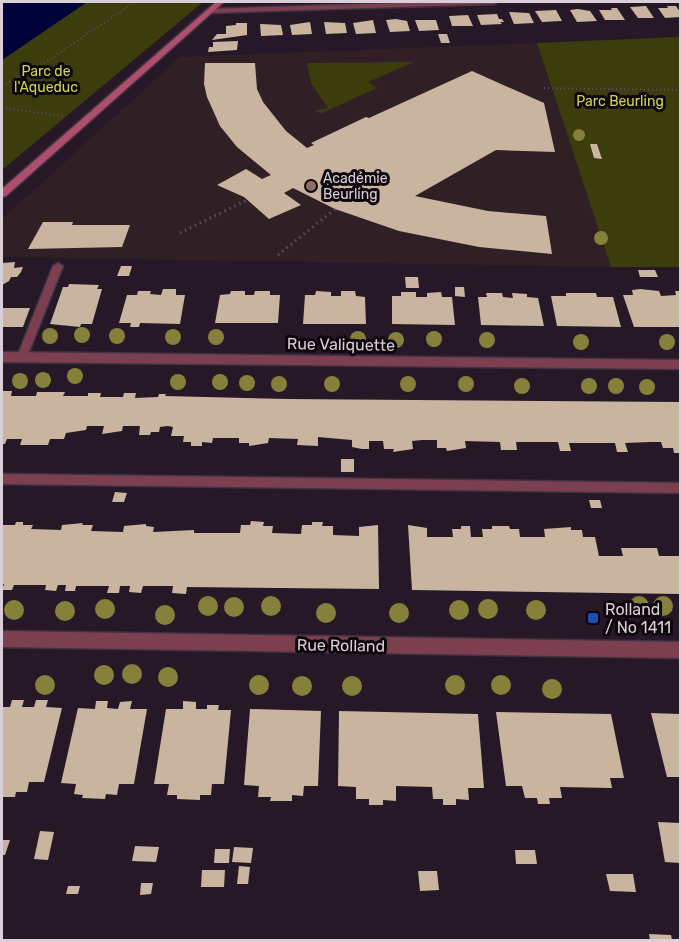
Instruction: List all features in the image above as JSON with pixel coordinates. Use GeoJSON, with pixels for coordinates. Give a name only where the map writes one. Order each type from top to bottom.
{"type":"FeatureCollection","features":[{"type":"Feature","properties":{"kind":"main road"},"geometry":{"type":"LineString","coordinates":[[2,194],[220,2]]}},
{"type":"Feature","properties":{"kind":"street"},"geometry":{"type":"LineString","coordinates":[[209,11],[494,2]]}},
{"type":"Feature","properties":{"kind":"street","name":"Rue Valiquette"},"geometry":{"type":"LineString","coordinates":[[2,357],[681,364]]}},
{"type":"Feature","properties":{"kind":"street","name":"Rue Rolland"},"geometry":{"type":"LineString","coordinates":[[2,639],[681,650]]}},
{"type":"Feature","properties":{"kind":"lane"},"geometry":{"type":"LineString","coordinates":[[22,357],[58,266]]}},
{"type":"Feature","properties":{"kind":"lane"},"geometry":{"type":"LineString","coordinates":[[2,479],[681,488]]}},
{"type":"Feature","properties":{"kind":"path"},"geometry":{"type":"LineString","coordinates":[[2,86],[49,60],[135,2]]}},
{"type":"Feature","properties":{"kind":"path"},"geometry":{"type":"LineString","coordinates":[[544,88],[681,90]]}},
{"type":"Feature","properties":{"kind":"path"},"geometry":{"type":"LineString","coordinates":[[2,108],[38,111],[68,117]]}},
{"type":"Feature","properties":{"kind":"path"},"geometry":{"type":"LineString","coordinates":[[180,233],[247,200]]}},
{"type":"Feature","properties":{"kind":"path"},"geometry":{"type":"LineString","coordinates":[[278,255],[335,209]]}},
{"type":"Feature","properties":{"kind":"shaded area"},"geometry":{"type":"Polygon","coordinates":[[[2,2],[87,2],[2,60],[2,2]]]}},
{"type":"Feature","properties":{"kind":"shaded area","name":"Académie Beurling"},"geometry":{"type":"Polygon","coordinates":[[[537,43],[611,267],[2,257],[2,219],[180,57],[537,43]]]}},
{"type":"Feature","properties":{"kind":"green space","name":"Parc de l'Aqueduc"},"geometry":{"type":"Polygon","coordinates":[[[87,2],[203,2],[2,170],[2,60],[87,2]]]}},
{"type":"Feature","properties":{"kind":"green space","name":"Parc Beurling"},"geometry":{"type":"Polygon","coordinates":[[[680,37],[680,267],[611,267],[537,43],[680,37]]]}},
{"type":"Feature","properties":{"kind":"green space"},"geometry":{"type":"Polygon","coordinates":[[[414,62],[368,82],[377,88],[322,113],[313,111],[328,108],[311,83],[307,63],[414,62]]]}},
{"type":"Feature","properties":{"kind":"building"},"geometry":{"type":"Polygon","coordinates":[[[646,6],[654,18],[638,18],[630,7],[646,6]]]}},
{"type":"Feature","properties":{"kind":"building"},"geometry":{"type":"Polygon","coordinates":[[[667,6],[676,6],[680,17],[665,18],[658,8],[668,8],[667,6]]]}},
{"type":"Feature","properties":{"kind":"building"},"geometry":{"type":"Polygon","coordinates":[[[611,8],[617,8],[625,20],[605,20],[599,10],[612,10],[611,8]]]}},
{"type":"Feature","properties":{"kind":"building"},"geometry":{"type":"Polygon","coordinates":[[[556,10],[562,21],[542,22],[535,11],[556,10]]]}},
{"type":"Feature","properties":{"kind":"building"},"geometry":{"type":"Polygon","coordinates":[[[570,10],[590,11],[597,21],[577,22],[570,10]]]}},
{"type":"Feature","properties":{"kind":"building"},"geometry":{"type":"Polygon","coordinates":[[[509,12],[529,13],[534,23],[514,24],[509,12]]]}},
{"type":"Feature","properties":{"kind":"building"},"geometry":{"type":"Polygon","coordinates":[[[497,14],[504,22],[500,22],[502,24],[481,25],[477,15],[497,14]]]}},
{"type":"Feature","properties":{"kind":"building"},"geometry":{"type":"Polygon","coordinates":[[[468,15],[473,26],[452,26],[449,16],[468,15]]]}},
{"type":"Feature","properties":{"kind":"building"},"geometry":{"type":"Polygon","coordinates":[[[373,20],[376,33],[356,34],[353,23],[373,20]]]}},
{"type":"Feature","properties":{"kind":"building"},"geometry":{"type":"Polygon","coordinates":[[[386,20],[407,21],[410,31],[390,32],[386,20]]]}},
{"type":"Feature","properties":{"kind":"building"},"geometry":{"type":"Polygon","coordinates":[[[415,20],[436,20],[439,30],[419,31],[415,20]]]}},
{"type":"Feature","properties":{"kind":"building"},"geometry":{"type":"Polygon","coordinates":[[[310,22],[312,34],[292,35],[290,25],[310,22]]]}},
{"type":"Feature","properties":{"kind":"building"},"geometry":{"type":"Polygon","coordinates":[[[324,22],[345,23],[347,33],[326,34],[324,22]]]}},
{"type":"Feature","properties":{"kind":"building"},"geometry":{"type":"Polygon","coordinates":[[[236,23],[247,23],[247,35],[212,40],[217,34],[226,34],[226,26],[236,25],[236,23]]]}},
{"type":"Feature","properties":{"kind":"building"},"geometry":{"type":"Polygon","coordinates":[[[260,24],[281,25],[283,35],[261,36],[260,24]]]}},
{"type":"Feature","properties":{"kind":"building"},"geometry":{"type":"Polygon","coordinates":[[[438,34],[447,34],[450,43],[441,43],[438,34]]]}},
{"type":"Feature","properties":{"kind":"building"},"geometry":{"type":"Polygon","coordinates":[[[238,41],[237,50],[208,52],[209,47],[213,47],[213,42],[238,41]]]}},
{"type":"Feature","properties":{"kind":"building"},"geometry":{"type":"Polygon","coordinates":[[[205,63],[255,63],[257,89],[263,102],[286,131],[307,148],[314,145],[311,143],[366,117],[369,118],[472,71],[544,103],[555,152],[496,150],[415,196],[488,211],[546,216],[552,254],[479,247],[399,231],[335,209],[293,188],[284,193],[301,205],[269,219],[244,197],[217,185],[246,169],[262,179],[271,175],[237,147],[220,126],[207,97],[204,84],[205,63]]]}},
{"type":"Feature","properties":{"kind":"building"},"geometry":{"type":"Polygon","coordinates":[[[590,144],[597,144],[602,159],[594,158],[590,144]]]}},
{"type":"Feature","properties":{"kind":"building"},"geometry":{"type":"Polygon","coordinates":[[[43,222],[73,222],[72,225],[130,225],[122,247],[28,249],[43,222]]]}},
{"type":"Feature","properties":{"kind":"building"},"geometry":{"type":"Polygon","coordinates":[[[15,262],[14,268],[23,267],[21,272],[17,277],[11,277],[2,285],[2,263],[15,262]]]}},
{"type":"Feature","properties":{"kind":"building"},"geometry":{"type":"Polygon","coordinates":[[[121,266],[132,266],[129,276],[117,276],[121,266]]]}},
{"type":"Feature","properties":{"kind":"building"},"geometry":{"type":"Polygon","coordinates":[[[638,270],[655,270],[658,277],[640,277],[638,270]]]}},
{"type":"Feature","properties":{"kind":"building"},"geometry":{"type":"Polygon","coordinates":[[[405,277],[418,277],[419,288],[406,288],[405,277]]]}},
{"type":"Feature","properties":{"kind":"building"},"geometry":{"type":"Polygon","coordinates":[[[69,284],[99,285],[97,289],[102,289],[92,324],[81,324],[80,327],[50,324],[63,287],[68,287],[69,284]]]}},
{"type":"Feature","properties":{"kind":"building"},"geometry":{"type":"Polygon","coordinates":[[[455,287],[464,287],[465,297],[455,296],[455,287]]]}},
{"type":"Feature","properties":{"kind":"building"},"geometry":{"type":"Polygon","coordinates":[[[163,289],[176,289],[176,295],[185,295],[180,324],[140,323],[139,327],[130,327],[131,323],[119,323],[127,295],[137,295],[138,291],[151,291],[150,294],[161,295],[163,289]]]}},
{"type":"Feature","properties":{"kind":"building"},"geometry":{"type":"Polygon","coordinates":[[[632,290],[659,291],[661,296],[676,295],[675,291],[680,291],[680,327],[634,327],[623,295],[633,295],[632,290]]]}},
{"type":"Feature","properties":{"kind":"building"},"geometry":{"type":"Polygon","coordinates":[[[231,291],[245,291],[245,295],[254,295],[255,291],[270,291],[270,295],[280,295],[278,323],[215,323],[220,295],[230,294],[231,291]]]}},
{"type":"Feature","properties":{"kind":"building"},"geometry":{"type":"Polygon","coordinates":[[[316,291],[331,292],[331,296],[341,296],[341,291],[355,291],[356,296],[365,297],[366,324],[303,324],[305,295],[315,295],[316,291]]]}},
{"type":"Feature","properties":{"kind":"building"},"geometry":{"type":"Polygon","coordinates":[[[401,292],[416,292],[416,297],[427,297],[427,293],[441,292],[442,297],[452,297],[455,325],[392,324],[392,296],[401,296],[401,292]]]}},
{"type":"Feature","properties":{"kind":"building"},"geometry":{"type":"Polygon","coordinates":[[[486,293],[502,293],[503,297],[513,298],[512,293],[527,294],[527,297],[538,298],[544,326],[481,325],[478,297],[487,297],[486,293]]]}},
{"type":"Feature","properties":{"kind":"building"},"geometry":{"type":"Polygon","coordinates":[[[566,293],[596,293],[597,297],[613,297],[621,327],[557,326],[551,296],[566,296],[566,293]]]}},
{"type":"Feature","properties":{"kind":"building"},"geometry":{"type":"Polygon","coordinates":[[[3,308],[30,308],[23,327],[2,327],[3,308]]]}},
{"type":"Feature","properties":{"kind":"building"},"geometry":{"type":"Polygon","coordinates":[[[2,391],[12,391],[11,396],[36,396],[37,392],[65,392],[63,396],[88,396],[88,393],[101,393],[100,397],[123,397],[124,393],[136,393],[135,398],[158,397],[159,394],[166,394],[165,396],[288,399],[680,402],[680,453],[674,453],[673,448],[663,448],[661,442],[625,443],[628,452],[617,452],[615,443],[569,443],[571,451],[560,451],[558,442],[516,442],[517,450],[501,450],[500,442],[465,441],[466,448],[447,451],[446,448],[437,448],[437,440],[412,441],[413,449],[393,452],[394,449],[384,449],[383,441],[369,441],[369,449],[362,449],[352,447],[352,440],[318,437],[318,446],[297,445],[298,439],[269,438],[268,443],[249,446],[249,443],[239,443],[239,438],[213,438],[212,443],[202,442],[202,446],[191,446],[191,442],[183,442],[184,436],[171,436],[173,427],[168,426],[160,427],[159,432],[151,432],[150,435],[139,435],[140,426],[123,426],[122,431],[102,434],[104,426],[87,426],[86,430],[66,433],[64,439],[50,439],[48,445],[20,445],[22,439],[7,439],[5,444],[2,444],[2,391]]]}},
{"type":"Feature","properties":{"kind":"building"},"geometry":{"type":"Polygon","coordinates":[[[341,459],[354,459],[354,472],[341,472],[341,459]]]}},
{"type":"Feature","properties":{"kind":"building"},"geometry":{"type":"Polygon","coordinates":[[[115,492],[127,493],[124,502],[112,502],[115,492]]]}},
{"type":"Feature","properties":{"kind":"building"},"geometry":{"type":"Polygon","coordinates":[[[589,500],[600,500],[602,508],[591,508],[589,500]]]}},
{"type":"Feature","properties":{"kind":"building"},"geometry":{"type":"Polygon","coordinates":[[[251,521],[264,522],[263,526],[273,526],[272,533],[301,534],[302,525],[323,522],[322,526],[333,526],[333,535],[359,536],[359,527],[378,525],[379,589],[187,587],[186,594],[172,593],[173,586],[143,586],[141,593],[129,592],[130,586],[120,586],[119,593],[107,593],[109,586],[76,586],[75,591],[65,591],[66,585],[58,585],[56,591],[45,590],[46,585],[14,585],[12,590],[2,590],[4,584],[2,584],[2,525],[15,525],[16,522],[23,522],[23,525],[33,525],[31,529],[61,530],[62,525],[83,523],[82,525],[93,525],[91,531],[123,532],[124,526],[146,524],[146,526],[154,527],[153,532],[194,530],[194,533],[240,533],[241,525],[250,525],[251,521]]]}},
{"type":"Feature","properties":{"kind":"building"},"geometry":{"type":"Polygon","coordinates":[[[408,525],[427,528],[427,537],[453,537],[452,529],[461,529],[461,526],[470,526],[471,537],[483,537],[482,529],[492,529],[492,526],[509,526],[510,529],[519,529],[520,537],[545,537],[544,529],[571,527],[571,530],[582,530],[583,537],[595,537],[599,556],[623,556],[621,548],[657,548],[659,556],[680,556],[680,594],[412,590],[408,525]]]}},
{"type":"Feature","properties":{"kind":"building"},"geometry":{"type":"Polygon","coordinates":[[[12,700],[24,700],[22,707],[34,707],[36,700],[48,700],[46,707],[62,708],[44,782],[29,782],[27,792],[16,792],[15,797],[2,797],[2,707],[10,707],[12,700]]]}},
{"type":"Feature","properties":{"kind":"building"},"geometry":{"type":"Polygon","coordinates":[[[96,701],[108,701],[107,708],[118,709],[120,702],[132,701],[130,709],[147,709],[134,784],[119,784],[117,795],[106,794],[105,799],[82,798],[83,795],[74,794],[76,784],[61,783],[78,708],[95,709],[96,701]]]}},
{"type":"Feature","properties":{"kind":"building"},"geometry":{"type":"Polygon","coordinates":[[[183,701],[196,702],[196,709],[207,709],[207,705],[219,705],[218,710],[231,710],[224,784],[212,784],[211,795],[200,795],[200,800],[177,799],[177,795],[167,795],[169,784],[154,784],[166,709],[183,709],[183,701]]]}},
{"type":"Feature","properties":{"kind":"building"},"geometry":{"type":"Polygon","coordinates":[[[250,709],[321,711],[318,786],[304,786],[303,796],[292,795],[292,801],[270,801],[271,797],[258,797],[259,786],[244,785],[250,709]]]}},
{"type":"Feature","properties":{"kind":"building"},"geometry":{"type":"Polygon","coordinates":[[[339,711],[478,714],[484,788],[468,788],[469,800],[456,799],[456,805],[443,805],[443,799],[433,799],[432,787],[396,786],[396,801],[383,800],[383,805],[369,805],[369,799],[356,799],[356,787],[338,786],[339,711]]]}},
{"type":"Feature","properties":{"kind":"building"},"geometry":{"type":"Polygon","coordinates":[[[496,712],[611,714],[624,778],[610,778],[612,788],[560,787],[562,798],[549,798],[550,804],[538,804],[537,798],[525,798],[522,786],[506,786],[496,712]]]}},
{"type":"Feature","properties":{"kind":"building"},"geometry":{"type":"Polygon","coordinates":[[[651,713],[680,714],[680,777],[667,777],[651,713]]]}},
{"type":"Feature","properties":{"kind":"building"},"geometry":{"type":"Polygon","coordinates":[[[658,822],[680,823],[680,863],[665,862],[658,822]]]}},
{"type":"Feature","properties":{"kind":"building"},"geometry":{"type":"Polygon","coordinates":[[[40,831],[54,832],[48,860],[34,859],[40,831]]]}},
{"type":"Feature","properties":{"kind":"building"},"geometry":{"type":"Polygon","coordinates":[[[2,840],[10,840],[5,855],[2,855],[2,840]]]}},
{"type":"Feature","properties":{"kind":"building"},"geometry":{"type":"Polygon","coordinates":[[[135,846],[159,847],[156,862],[132,861],[135,846]]]}},
{"type":"Feature","properties":{"kind":"building"},"geometry":{"type":"Polygon","coordinates":[[[234,847],[253,848],[251,863],[232,862],[234,847]]]}},
{"type":"Feature","properties":{"kind":"building"},"geometry":{"type":"Polygon","coordinates":[[[215,849],[230,849],[229,863],[214,863],[215,849]]]}},
{"type":"Feature","properties":{"kind":"building"},"geometry":{"type":"Polygon","coordinates":[[[515,850],[535,850],[537,864],[516,864],[515,850]]]}},
{"type":"Feature","properties":{"kind":"building"},"geometry":{"type":"Polygon","coordinates":[[[239,866],[250,867],[248,884],[237,884],[239,866]]]}},
{"type":"Feature","properties":{"kind":"building"},"geometry":{"type":"Polygon","coordinates":[[[202,870],[225,870],[224,887],[201,887],[202,870]]]}},
{"type":"Feature","properties":{"kind":"building"},"geometry":{"type":"Polygon","coordinates":[[[418,871],[437,871],[439,890],[420,891],[418,871]]]}},
{"type":"Feature","properties":{"kind":"building"},"geometry":{"type":"Polygon","coordinates":[[[606,874],[633,874],[636,892],[610,891],[606,874]]]}},
{"type":"Feature","properties":{"kind":"building"},"geometry":{"type":"Polygon","coordinates":[[[141,883],[153,883],[151,894],[140,895],[141,883]]]}},
{"type":"Feature","properties":{"kind":"building"},"geometry":{"type":"Polygon","coordinates":[[[68,886],[80,886],[78,894],[66,894],[68,886]]]}},
{"type":"Feature","properties":{"kind":"building"},"geometry":{"type":"Polygon","coordinates":[[[649,934],[671,935],[672,940],[650,940],[649,934]]]}},
{"type":"Feature","properties":{"kind":"place","name":"Académie Beurling"},"geometry":{"type":"Point","coordinates":[311,186]}},
{"type":"Feature","properties":{"kind":"place","name":"Rolland / No 1411"},"geometry":{"type":"Point","coordinates":[593,618]}}]}
